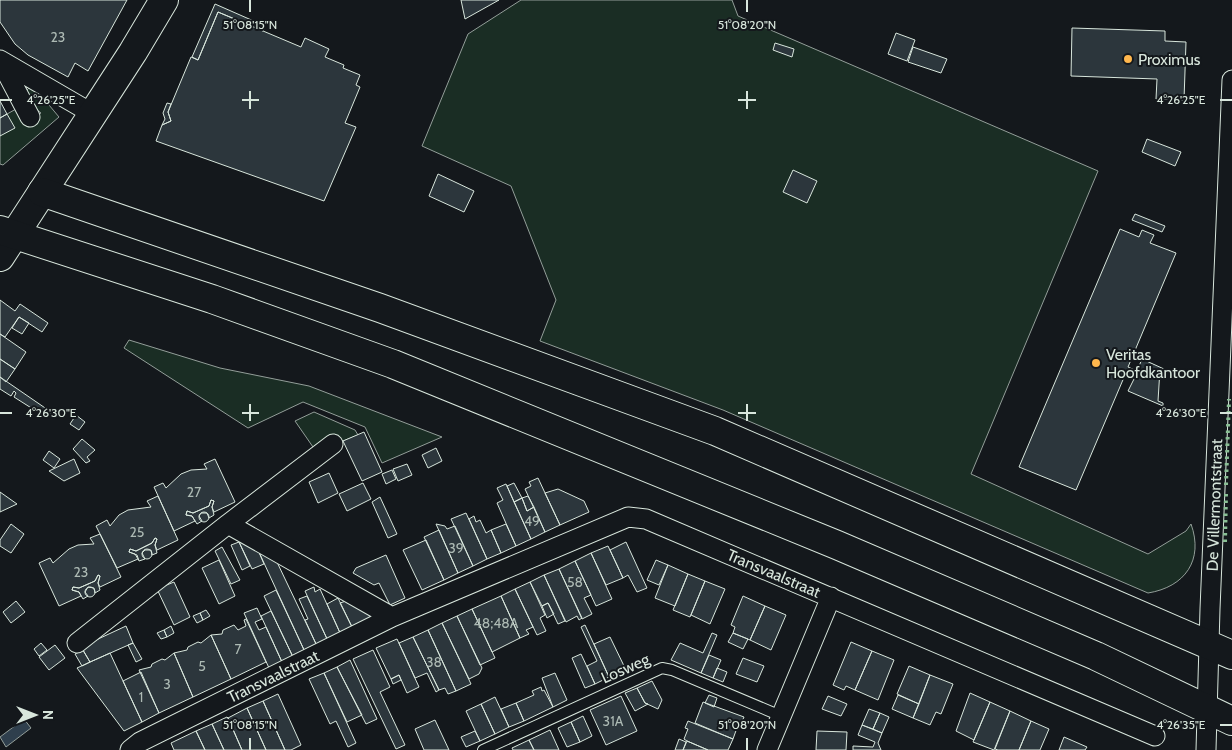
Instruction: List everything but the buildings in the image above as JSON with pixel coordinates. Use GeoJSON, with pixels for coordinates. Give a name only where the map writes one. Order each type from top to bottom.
{"type":"FeatureCollection","features":[{"type":"Feature","properties":{"kind":"main road"},"geometry":{"type":"LineString","coordinates":[[164,0],[42,192],[5,241],[212,299],[393,364],[837,545],[1096,656],[1220,716]]}},
{"type":"Feature","properties":{"kind":"main road"},"geometry":{"type":"LineString","coordinates":[[42,192],[380,308],[715,431],[1221,650]]}},
{"type":"Feature","properties":{"kind":"street"},"geometry":{"type":"LineString","coordinates":[[30,117],[0,60],[93,114]]}},
{"type":"Feature","properties":{"kind":"street","name":"De Villermontstraat"},"geometry":{"type":"LineString","coordinates":[[1206,750],[1220,716],[1232,80]]}},
{"type":"Feature","properties":{"kind":"street"},"geometry":{"type":"LineString","coordinates":[[77,644],[228,524],[333,444]]}},
{"type":"Feature","properties":{"kind":"street","name":"Transvaalstraat"},"geometry":{"type":"LineString","coordinates":[[130,750],[140,742],[392,617],[628,517],[646,519],[1155,736]]}},
{"type":"Feature","properties":{"kind":"street"},"geometry":{"type":"LineString","coordinates":[[228,524],[392,617]]}},
{"type":"Feature","properties":{"kind":"street"},"geometry":{"type":"LineString","coordinates":[[767,750],[831,597]]}},
{"type":"Feature","properties":{"kind":"lane","name":"Losweg"},"geometry":{"type":"LineString","coordinates":[[483,750],[662,668],[672,670],[781,716]]}},
{"type":"Feature","properties":{"kind":"green space"},"geometry":{"type":"Polygon","coordinates":[[[521,0],[732,0],[738,16],[1098,171],[971,474],[1148,554],[1186,531],[1191,524],[1195,549],[1193,560],[1188,570],[1172,585],[1148,593],[723,410],[540,341],[556,300],[511,186],[422,146],[468,34],[521,0]]]}},
{"type":"Feature","properties":{"kind":"green space"},"geometry":{"type":"Polygon","coordinates":[[[30,87],[39,93],[59,117],[3,165],[0,164],[0,118],[16,109],[24,124],[41,113],[36,109],[26,91],[30,87]]]}},
{"type":"Feature","properties":{"kind":"green space"},"geometry":{"type":"Polygon","coordinates":[[[129,340],[220,368],[309,386],[442,437],[382,463],[365,427],[303,402],[248,428],[124,348],[129,340]]]}},
{"type":"Feature","properties":{"kind":"green space"},"geometry":{"type":"Polygon","coordinates":[[[314,412],[355,430],[358,435],[343,441],[328,438],[313,447],[295,421],[314,412]]]}},
{"type":"Feature","properties":{"kind":"water"},"geometry":{"type":"Polygon","coordinates":[[[24,719],[31,728],[6,747],[0,737],[24,719]]]}},
{"type":"Feature","properties":{"kind":"hedge"},"geometry":{"type":"LineString","coordinates":[[1226,485],[1229,399]]}},
{"type":"Feature","properties":{"kind":"hedge"},"geometry":{"type":"LineString","coordinates":[[1225,542],[1226,494]]}},
{"type":"Feature","properties":{"kind":"place","name":"Proximus"},"geometry":{"type":"Point","coordinates":[1128,59]}},
{"type":"Feature","properties":{"kind":"place","name":"Veritas Hoofdkantoor"},"geometry":{"type":"Point","coordinates":[1096,363]}}]}
